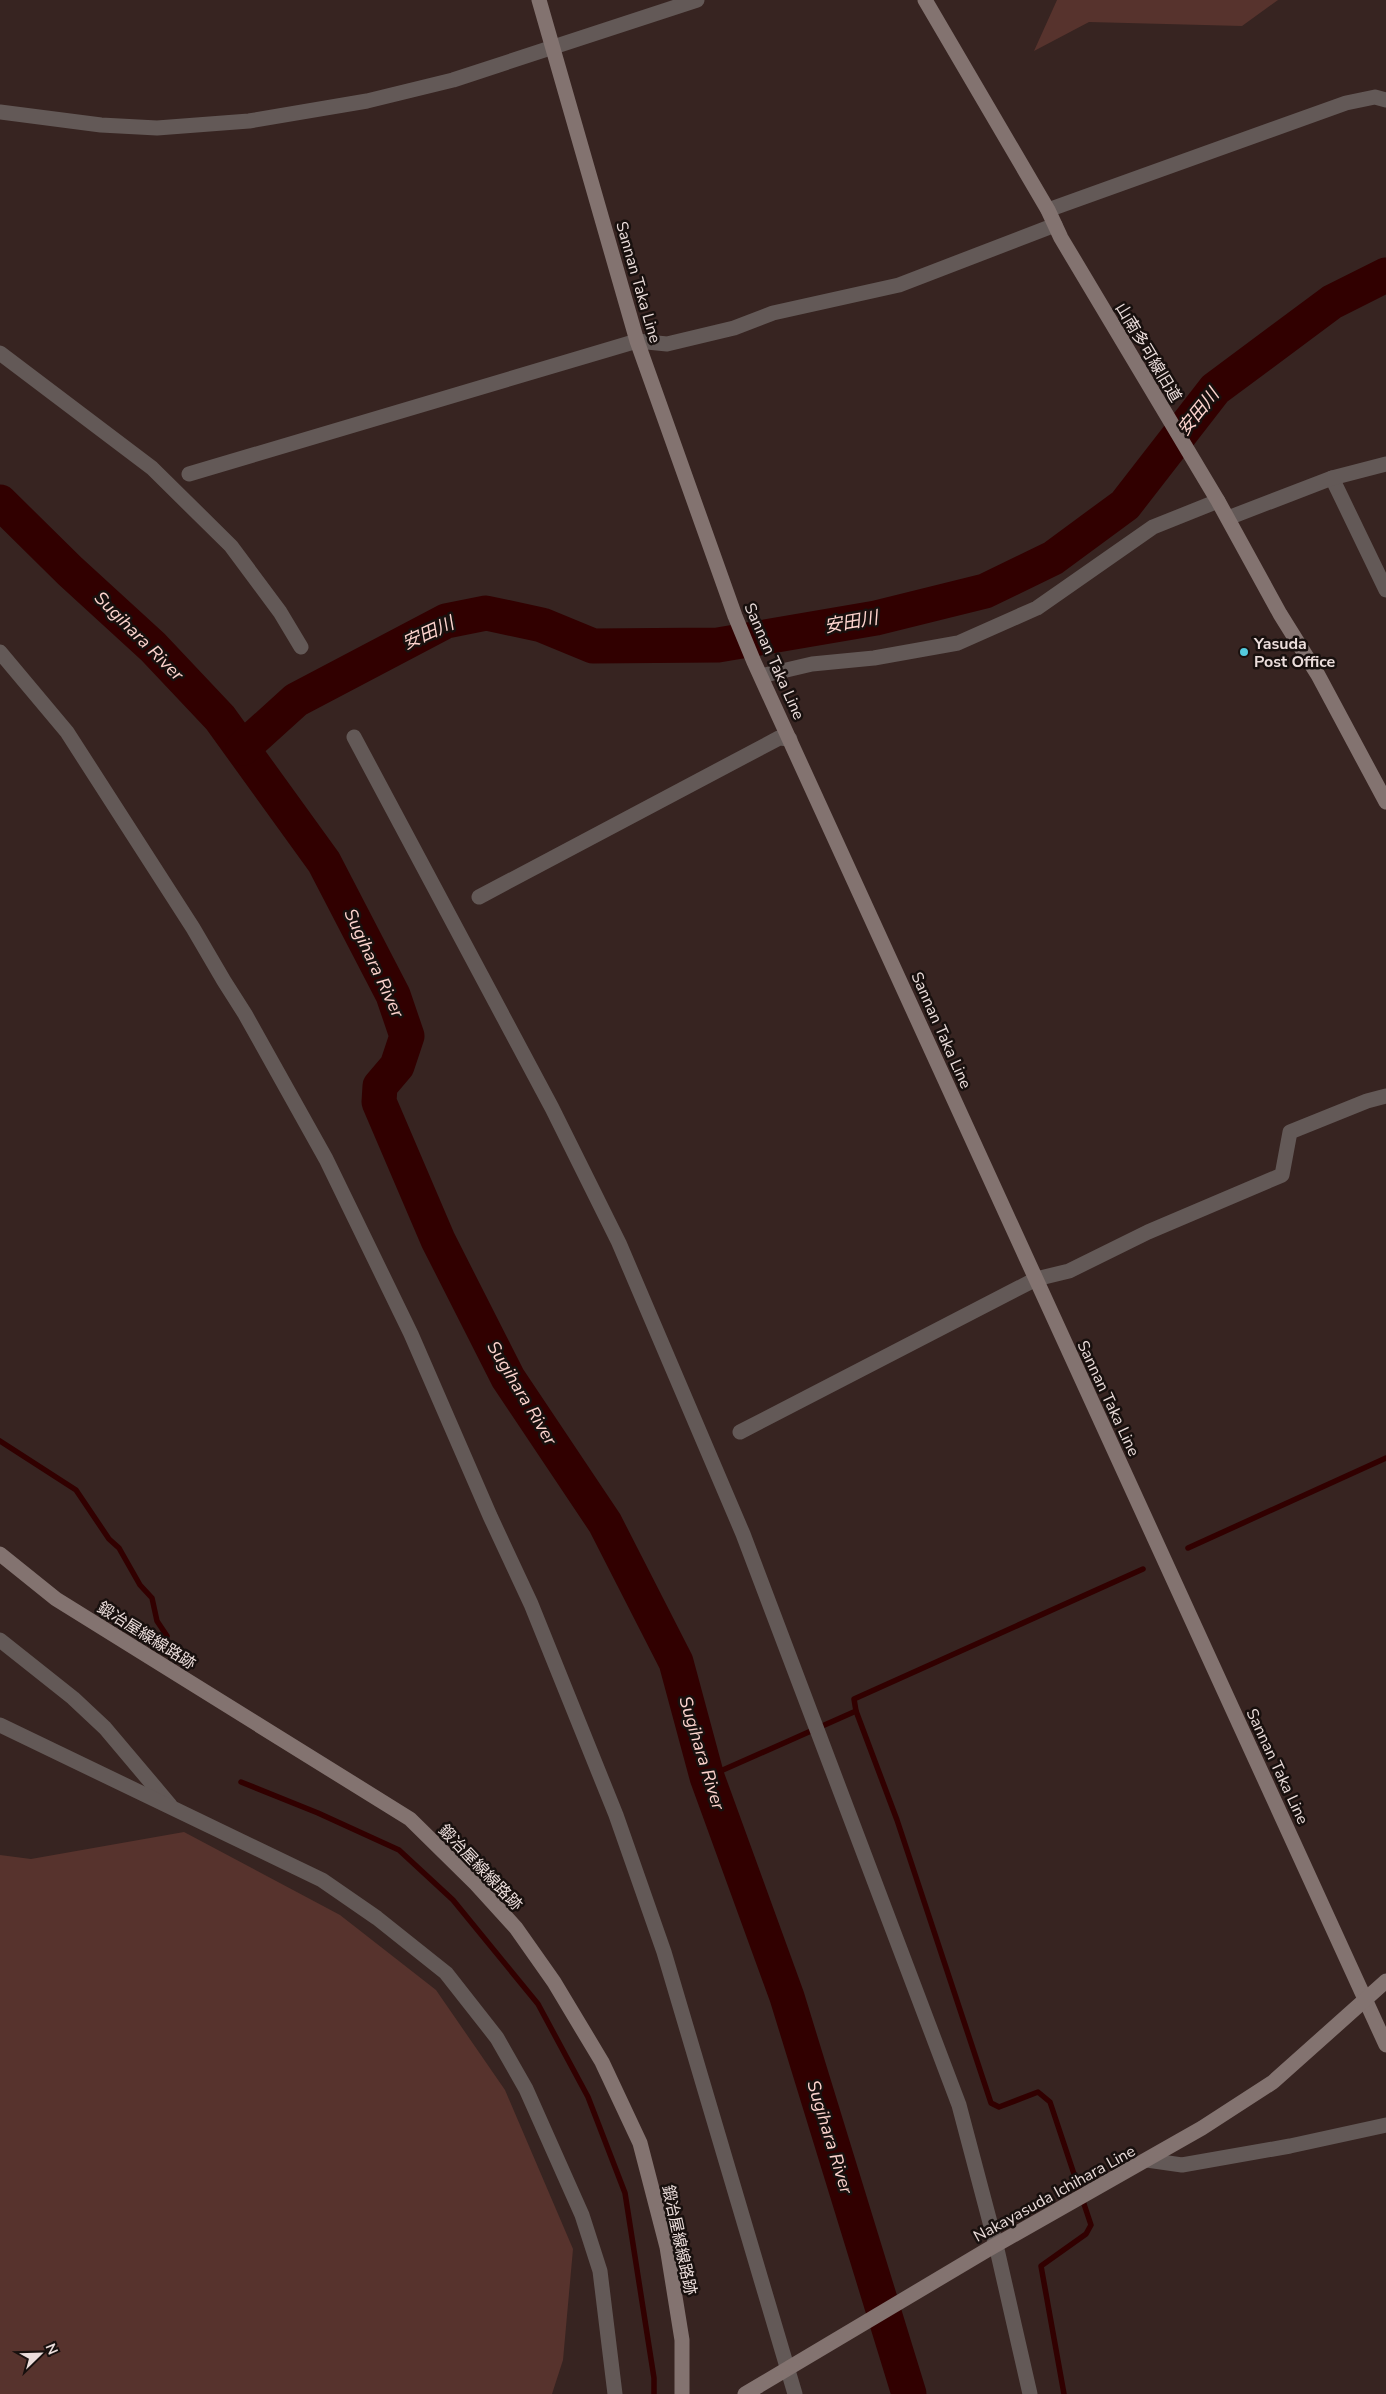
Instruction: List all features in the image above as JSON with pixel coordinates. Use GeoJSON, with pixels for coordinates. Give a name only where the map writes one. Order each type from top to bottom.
{"type":"FeatureCollection","features":[{"type":"Feature","properties":{"kind":"main road","name":"Sannan Taka Line"},"geometry":{"type":"LineString","coordinates":[[539,0],[637,341],[735,616],[754,662],[1386,2045]]}},
{"type":"Feature","properties":{"kind":"main road","name":"山南多可線旧道"},"geometry":{"type":"LineString","coordinates":[[925,0],[1186,450],[1228,518],[1280,614],[1318,675],[1386,802]]}},
{"type":"Feature","properties":{"kind":"main road","name":"鍛冶屋線線路跡"},"geometry":{"type":"LineString","coordinates":[[0,1554],[56,1599],[410,1819],[476,1884],[516,1928],[554,1982],[602,2062],[640,2143],[667,2247],[682,2340],[682,2394]]}},
{"type":"Feature","properties":{"kind":"main road"},"geometry":{"type":"LineString","coordinates":[[1366,2001],[1386,1981]]}},
{"type":"Feature","properties":{"kind":"main road","name":"Nakayasuda Ichihara Line"},"geometry":{"type":"LineString","coordinates":[[745,2394],[991,2248],[1147,2160],[1272,2082],[1366,2001]]}},
{"type":"Feature","properties":{"kind":"street"},"geometry":{"type":"LineString","coordinates":[[0,112],[101,125],[157,128],[249,121],[367,100],[453,80],[697,0]]}},
{"type":"Feature","properties":{"kind":"street"},"geometry":{"type":"LineString","coordinates":[[1048,210],[1346,103],[1375,97],[1386,100]]}},
{"type":"Feature","properties":{"kind":"street"},"geometry":{"type":"LineString","coordinates":[[188,474],[637,341],[667,344],[734,328],[773,313],[898,285],[1055,225]]}},
{"type":"Feature","properties":{"kind":"street"},"geometry":{"type":"LineString","coordinates":[[0,352],[152,468],[231,546],[280,612],[300,647]]}},
{"type":"Feature","properties":{"kind":"street"},"geometry":{"type":"LineString","coordinates":[[1228,518],[1332,478],[1386,464]]}},
{"type":"Feature","properties":{"kind":"street"},"geometry":{"type":"LineString","coordinates":[[1332,478],[1386,590]]}},
{"type":"Feature","properties":{"kind":"street"},"geometry":{"type":"LineString","coordinates":[[761,676],[812,664],[874,658],[958,643],[1037,608],[1153,527],[1218,501]]}},
{"type":"Feature","properties":{"kind":"street"},"geometry":{"type":"LineString","coordinates":[[0,652],[67,732],[193,928],[245,1014],[326,1159],[410,1334],[531,1604],[616,1815],[664,1952],[795,2394]]}},
{"type":"Feature","properties":{"kind":"street"},"geometry":{"type":"LineString","coordinates":[[354,737],[552,1108],[627,1262],[742,1534],[959,2104],[991,2248],[1030,2394]]}},
{"type":"Feature","properties":{"kind":"street"},"geometry":{"type":"LineString","coordinates":[[479,897],[779,738],[790,739]]}},
{"type":"Feature","properties":{"kind":"street"},"geometry":{"type":"LineString","coordinates":[[740,1432],[1036,1278],[1069,1271],[1148,1232],[1282,1175],[1290,1132],[1367,1101],[1386,1096]]}},
{"type":"Feature","properties":{"kind":"street"},"geometry":{"type":"LineString","coordinates":[[0,1640],[73,1698],[105,1728],[174,1810]]}},
{"type":"Feature","properties":{"kind":"street"},"geometry":{"type":"LineString","coordinates":[[0,1725],[322,1880],[377,1918],[446,1973],[497,2038],[526,2089],[582,2215],[600,2271],[615,2394]]}},
{"type":"Feature","properties":{"kind":"street"},"geometry":{"type":"LineString","coordinates":[[1147,2160],[1182,2165],[1290,2146],[1386,2125]]}},
{"type":"Feature","properties":{"kind":"shaded area"},"geometry":{"type":"Polygon","coordinates":[[[1057,0],[1278,0],[1242,26],[1089,22],[1034,51],[1057,0]]]}},
{"type":"Feature","properties":{"kind":"shaded area"},"geometry":{"type":"Polygon","coordinates":[[[184,1832],[340,1915],[436,1990],[505,2090],[573,2249],[563,2360],[552,2394],[0,2394],[0,1855],[31,1859],[184,1832]]]}},
{"type":"Feature","properties":{"kind":"waterway","name":"安田川"},"geometry":{"type":"LineString","coordinates":[[243,748],[296,700],[446,621],[486,613],[542,625],[593,646],[718,645],[876,618],[985,591],[1053,558],[1125,505],[1215,389],[1332,302],[1386,275]]}},
{"type":"Feature","properties":{"kind":"waterway","name":"Sugihara River"},"geometry":{"type":"LineString","coordinates":[[0,502],[70,571],[153,647],[220,718],[324,862],[393,995],[407,1036],[397,1066],[380,1086],[379,1102],[438,1240],[508,1378],[605,1523],[676,1662],[707,1777],[787,1997],[909,2394]]}},
{"type":"Feature","properties":{"kind":"waterway"},"geometry":{"type":"LineString","coordinates":[[0,1441],[76,1490],[109,1539],[119,1548],[140,1585],[152,1598],[157,1621],[167,1636]]}},
{"type":"Feature","properties":{"kind":"waterway"},"geometry":{"type":"LineString","coordinates":[[1188,1548],[1386,1458]]}},
{"type":"Feature","properties":{"kind":"waterway"},"geometry":{"type":"LineString","coordinates":[[707,1777],[856,1711],[854,1699],[1143,1569]]}},
{"type":"Feature","properties":{"kind":"waterway"},"geometry":{"type":"LineString","coordinates":[[856,1711],[897,1820],[991,2103],[999,2107],[1038,2092],[1050,2102],[1091,2225],[1086,2234],[1041,2266],[1064,2394]]}},
{"type":"Feature","properties":{"kind":"waterway"},"geometry":{"type":"LineString","coordinates":[[241,1782],[318,1813],[399,1850],[453,1900],[538,2004],[588,2097],[625,2193],[654,2378],[654,2394]]}},
{"type":"Feature","properties":{"kind":"place","name":"Yasuda Post Office"},"geometry":{"type":"Point","coordinates":[1244,652]}}]}
